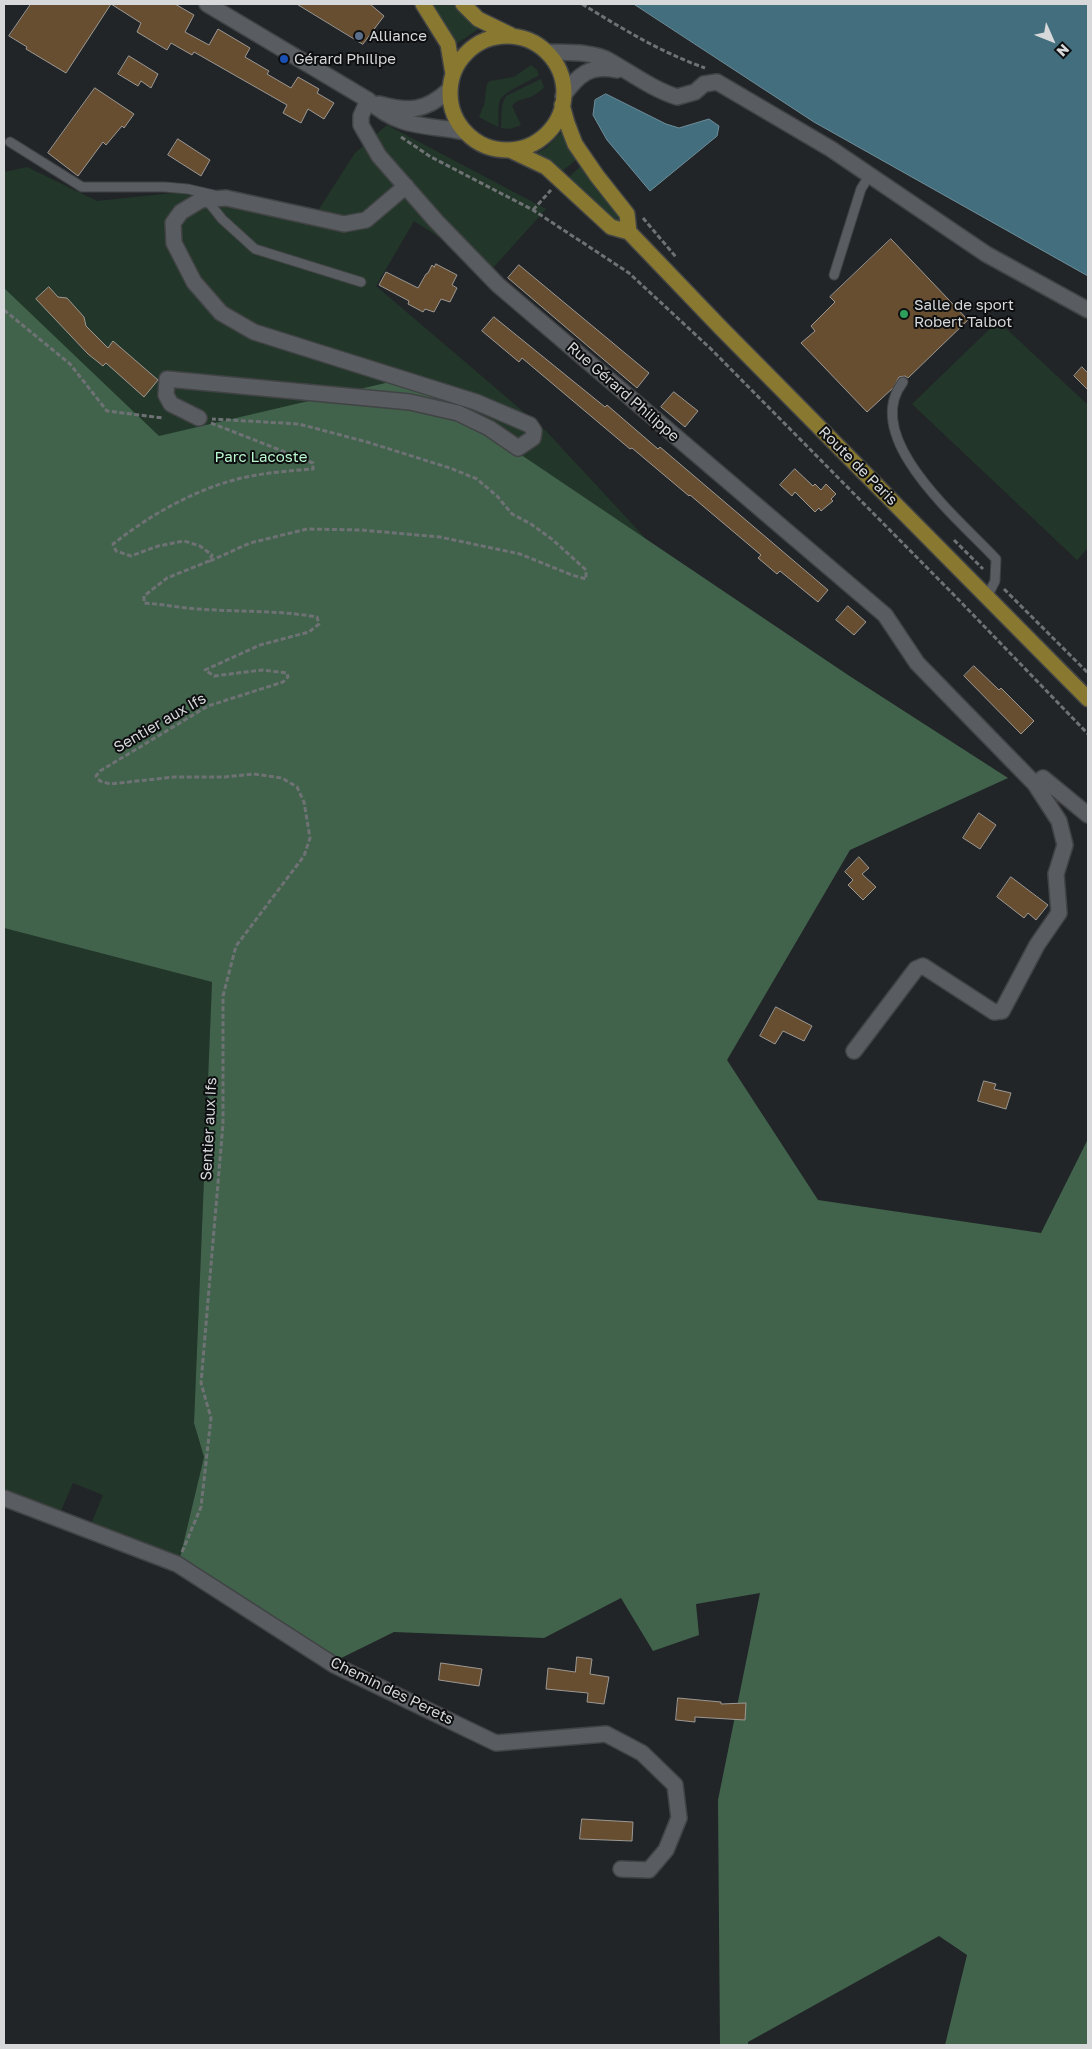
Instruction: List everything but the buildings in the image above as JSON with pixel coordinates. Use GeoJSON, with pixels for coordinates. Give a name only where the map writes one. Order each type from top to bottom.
{"type":"FeatureCollection","features":[{"type":"Feature","properties":{"kind":"main road"},"geometry":{"type":"LineString","coordinates":[[423,4],[448,44],[453,64],[453,74],[449,90],[452,109],[465,132],[473,139],[489,147],[510,150],[523,147],[538,140],[551,129],[558,118],[563,101],[561,77],[555,63],[546,52],[532,42],[514,37],[478,19],[463,4]]}},
{"type":"Feature","properties":{"kind":"main road"},"geometry":{"type":"LineString","coordinates":[[453,74],[462,59],[480,43],[499,37],[514,37]]}},
{"type":"Feature","properties":{"kind":"main road","name":"Route de Paris"},"geometry":{"type":"LineString","coordinates":[[563,101],[566,123],[576,144],[627,214],[629,232]]}},
{"type":"Feature","properties":{"kind":"main road","name":"Route de Paris"},"geometry":{"type":"LineString","coordinates":[[510,150],[546,167],[612,227],[629,232],[721,328],[1088,699]]}},
{"type":"Feature","properties":{"kind":"street"},"geometry":{"type":"LineString","coordinates":[[208,4],[368,100],[388,116],[415,126],[465,132]]}},
{"type":"Feature","properties":{"kind":"street"},"geometry":{"type":"LineString","coordinates":[[546,52],[594,56],[607,60],[627,73],[677,97],[695,92],[714,77],[831,149],[986,254],[1088,310]]}},
{"type":"Feature","properties":{"kind":"street"},"geometry":{"type":"LineString","coordinates":[[563,101],[573,83],[582,74],[606,68],[627,73]]}},
{"type":"Feature","properties":{"kind":"street"},"geometry":{"type":"LineString","coordinates":[[368,100],[395,108],[413,110],[431,104],[449,90]]}},
{"type":"Feature","properties":{"kind":"street","name":"Rue Gérard Philippe"},"geometry":{"type":"LineString","coordinates":[[368,100],[361,116],[364,132],[379,156],[436,221],[498,285],[885,615],[917,663],[1035,784],[1059,821],[1065,845],[1056,874],[1059,913],[1037,945],[1002,1011],[994,1012],[923,966],[916,969],[854,1051]]}},
{"type":"Feature","properties":{"kind":"street"},"geometry":{"type":"LineString","coordinates":[[199,418],[170,404],[166,395],[167,379],[410,402],[458,412],[490,428],[518,448],[533,438],[534,431],[530,425],[476,402],[254,332],[221,313],[194,282],[174,244],[173,223],[181,212],[201,200],[226,198],[344,224],[366,220],[406,186]]}},
{"type":"Feature","properties":{"kind":"street"},"geometry":{"type":"LineString","coordinates":[[1035,784],[1043,778],[1088,815]]}},
{"type":"Feature","properties":{"kind":"street","name":"Chemin des Perets"},"geometry":{"type":"LineString","coordinates":[[4,1498],[177,1564],[334,1665],[496,1743],[606,1734],[642,1753],[675,1786],[679,1818],[666,1850],[649,1870],[622,1869]]}},
{"type":"Feature","properties":{"kind":"lane"},"geometry":{"type":"LineString","coordinates":[[10,142],[82,187],[165,187],[188,189],[226,198]]}},
{"type":"Feature","properties":{"kind":"lane"},"geometry":{"type":"LineString","coordinates":[[834,275],[861,189],[870,176]]}},
{"type":"Feature","properties":{"kind":"lane"},"geometry":{"type":"LineString","coordinates":[[206,199],[222,219],[255,249],[361,282]]}},
{"type":"Feature","properties":{"kind":"lane"},"geometry":{"type":"LineString","coordinates":[[903,382],[898,389],[892,408],[894,427],[899,442],[908,461],[928,489],[996,559],[995,581],[987,596]]}},
{"type":"Feature","properties":{"kind":"path"},"geometry":{"type":"LineString","coordinates":[[582,4],[673,57],[714,77]]}},
{"type":"Feature","properties":{"kind":"path"},"geometry":{"type":"LineString","coordinates":[[400,137],[431,157],[533,210],[630,273],[668,308],[934,575],[1088,734]]}},
{"type":"Feature","properties":{"kind":"path"},"geometry":{"type":"LineString","coordinates":[[533,210],[554,186]]}},
{"type":"Feature","properties":{"kind":"path"},"geometry":{"type":"LineString","coordinates":[[639,214],[677,258]]}},
{"type":"Feature","properties":{"kind":"path"},"geometry":{"type":"LineString","coordinates":[[4,310],[70,364],[107,411],[164,418]]}},
{"type":"Feature","properties":{"kind":"path"},"geometry":{"type":"LineString","coordinates":[[199,418],[313,464],[314,469],[235,480],[195,494],[168,508],[113,544],[116,551],[131,556],[158,546],[184,541],[200,546],[212,555],[209,561]]}},
{"type":"Feature","properties":{"kind":"path"},"geometry":{"type":"LineString","coordinates":[[199,418],[299,424],[367,442],[450,468],[476,479],[498,496],[512,514],[531,524],[553,540],[586,570],[586,578],[572,575],[520,554],[440,537],[361,530],[307,529],[250,543],[209,561]]}},
{"type":"Feature","properties":{"kind":"path"},"geometry":{"type":"LineString","coordinates":[[949,534],[1088,673]]}},
{"type":"Feature","properties":{"kind":"path","name":"Sentier aux Ifs"},"geometry":{"type":"LineString","coordinates":[[177,1564],[201,1507],[211,1418],[202,1383],[223,1124],[223,996],[236,946],[304,856],[310,838],[304,802],[297,786],[282,778],[254,774],[225,777],[174,778],[110,784],[100,781],[96,776],[100,771],[208,706],[283,682],[288,677],[287,673],[262,670],[214,676],[205,670],[260,645],[309,632],[319,624],[317,617],[295,613],[197,609],[144,603],[144,596],[167,578],[209,561]]}},
{"type":"Feature","properties":{"kind":"green space"},"geometry":{"type":"Polygon","coordinates":[[[433,4],[456,4],[478,25],[477,30],[456,44],[433,4]]]}},
{"type":"Feature","properties":{"kind":"green space"},"geometry":{"type":"Polygon","coordinates":[[[531,65],[537,70],[539,75],[502,97],[499,106],[498,127],[479,117],[484,105],[487,84],[490,81],[514,77],[531,65]]]}},
{"type":"Feature","properties":{"kind":"green space"},"geometry":{"type":"Polygon","coordinates":[[[541,79],[544,88],[533,96],[517,101],[512,106],[521,125],[510,129],[501,128],[502,108],[506,96],[541,79]]]}},
{"type":"Feature","properties":{"kind":"green space","name":"Parc Lacoste"},"geometry":{"type":"Polygon","coordinates":[[[387,125],[546,209],[491,270],[414,221],[376,286],[546,431],[673,568],[632,586],[4,389],[4,172],[27,167],[97,201],[182,192],[312,220],[355,153],[387,125]]]}},
{"type":"Feature","properties":{"kind":"green space"},"geometry":{"type":"Polygon","coordinates":[[[562,132],[577,159],[562,171],[535,154],[546,148],[562,132]]]}},
{"type":"Feature","properties":{"kind":"green space"},"geometry":{"type":"Polygon","coordinates":[[[581,166],[603,198],[622,217],[619,221],[615,222],[569,177],[581,166]]]}},
{"type":"Feature","properties":{"kind":"green space","name":"Parc Lacoste"},"geometry":{"type":"Polygon","coordinates":[[[4,288],[159,436],[407,378],[848,675],[1008,778],[850,850],[727,1060],[818,1200],[1041,1233],[1088,1139],[1088,2045],[945,2045],[967,1955],[939,1936],[748,2042],[748,2045],[720,2045],[718,1800],[760,1593],[696,1604],[699,1635],[653,1651],[621,1598],[544,1638],[394,1632],[329,1664],[178,1566],[204,1457],[194,1423],[212,982],[4,928],[4,288]]]}},
{"type":"Feature","properties":{"kind":"green space"},"geometry":{"type":"Polygon","coordinates":[[[998,321],[1088,405],[1088,548],[1077,560],[912,404],[998,321]]]}},
{"type":"Feature","properties":{"kind":"green space"},"geometry":{"type":"Polygon","coordinates":[[[4,928],[212,982],[194,1423],[204,1457],[178,1566],[90,1527],[103,1495],[73,1483],[59,1515],[4,1492],[4,928]]]}},
{"type":"Feature","properties":{"kind":"water"},"geometry":{"type":"Polygon","coordinates":[[[634,4],[1088,4],[1088,276],[814,122],[634,4]]]}},
{"type":"Feature","properties":{"kind":"water"},"geometry":{"type":"Polygon","coordinates":[[[606,94],[666,124],[679,128],[709,119],[719,126],[717,136],[650,191],[607,140],[593,115],[595,100],[606,94]]]}},
{"type":"Feature","properties":{"kind":"place","name":"Alliance"},"geometry":{"type":"Point","coordinates":[359,36]}},
{"type":"Feature","properties":{"kind":"place","name":"Gérard Philipe"},"geometry":{"type":"Point","coordinates":[284,59]}},
{"type":"Feature","properties":{"kind":"place","name":"Salle de sport Robert Talbot"},"geometry":{"type":"Point","coordinates":[904,314]}}]}
